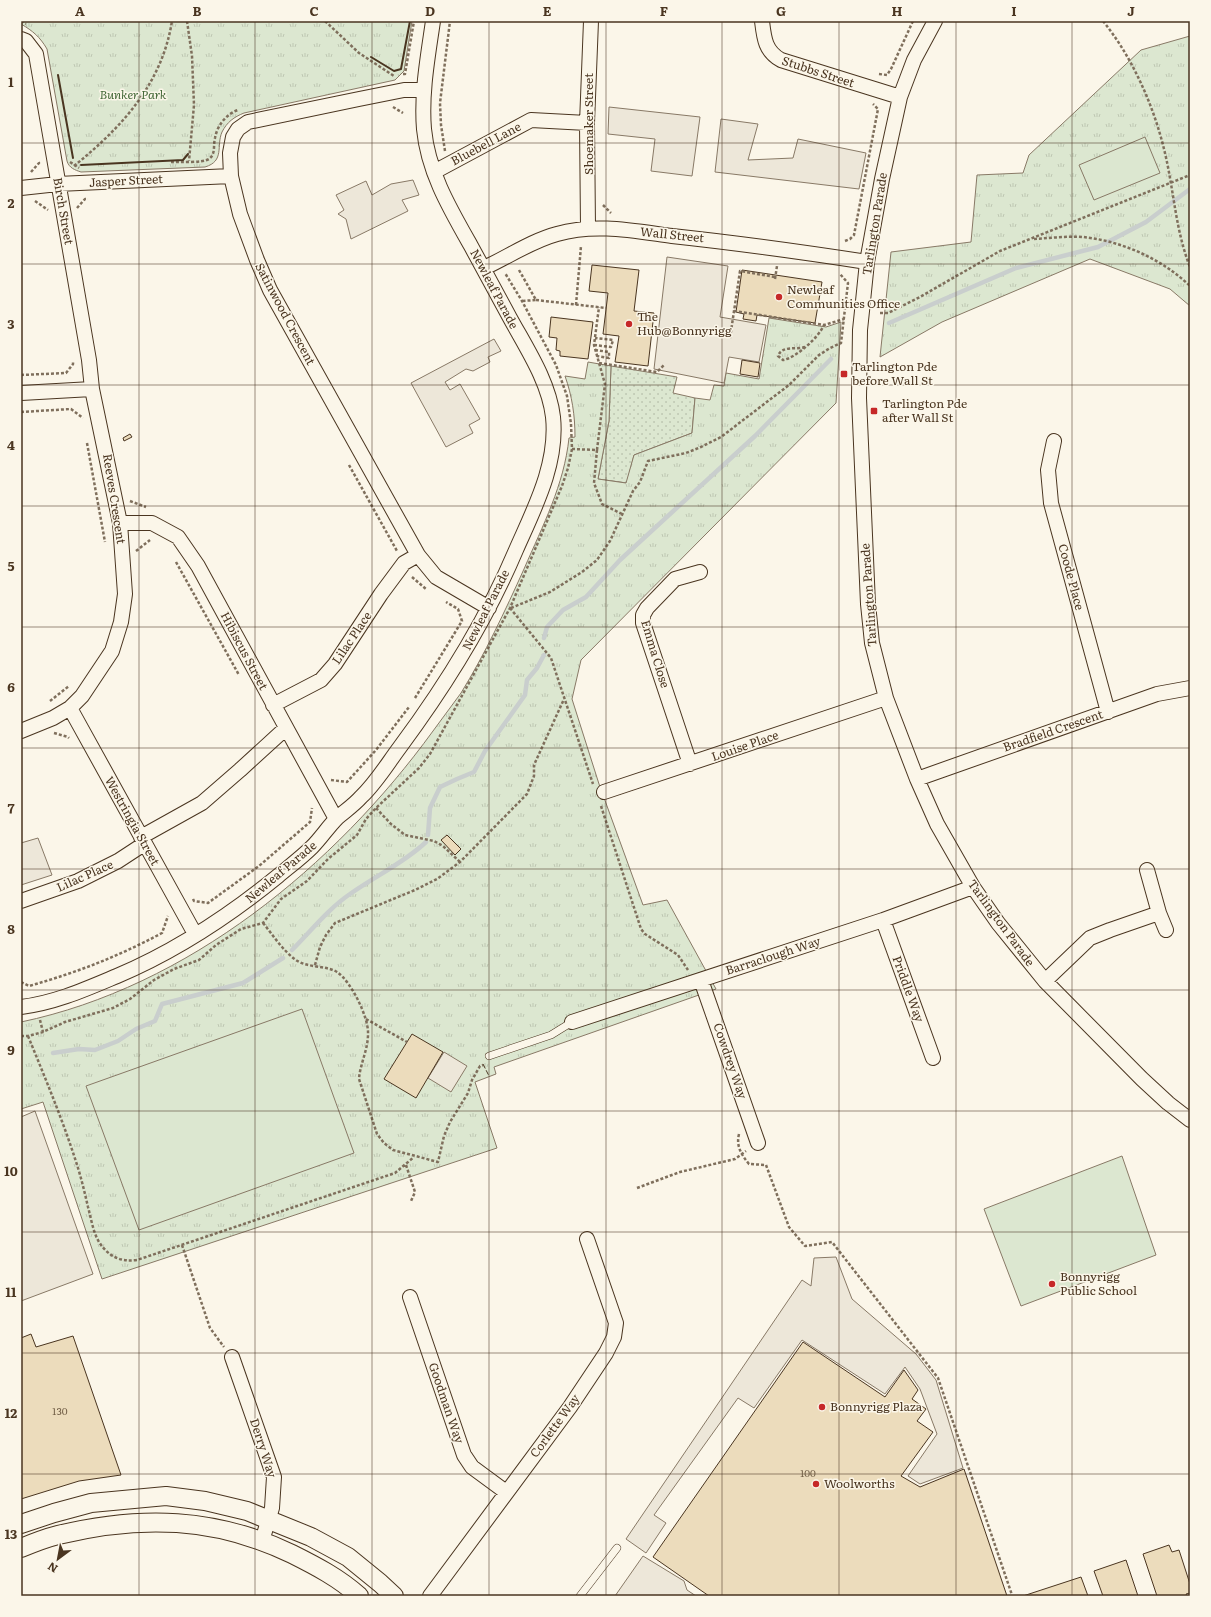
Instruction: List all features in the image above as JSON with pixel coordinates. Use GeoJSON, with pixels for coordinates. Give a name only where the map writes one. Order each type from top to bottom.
{"type":"FeatureCollection","features":[{"type":"Feature","properties":{"kind":"street","name":"Newleaf Parade"},"geometry":{"type":"LineString","coordinates":[[21,1007],[44,1004],[88,988],[138,968],[169,952],[196,934],[222,920],[312,848],[336,819],[363,796],[415,727],[467,649],[530,518],[551,461],[553,416],[547,394],[538,372],[484,268],[448,205],[434,172],[427,150],[424,127],[424,90],[433,21]]}},
{"type":"Feature","properties":{"kind":"street","name":"Shoemaker Street"},"geometry":{"type":"LineString","coordinates":[[588,228],[587,123],[591,21]]}},
{"type":"Feature","properties":{"kind":"street","name":"Stubbs Street"},"geometry":{"type":"LineString","coordinates":[[762,21],[765,42],[768,50],[773,56],[780,60],[900,97]]}},
{"type":"Feature","properties":{"kind":"street","name":"Tarlington Parade"},"geometry":{"type":"LineString","coordinates":[[935,21],[914,60],[900,97],[882,179],[867,262],[860,330],[859,398],[868,604],[872,643],[886,698],[917,779],[937,824],[973,887],[998,923],[1045,981],[1142,1079],[1168,1103],[1190,1120]]}},
{"type":"Feature","properties":{"kind":"street","name":"Birch Street"},"geometry":{"type":"LineString","coordinates":[[21,39],[26,41],[36,54],[92,389]]}},
{"type":"Feature","properties":{"kind":"street","name":"Satinwood Crescent"},"geometry":{"type":"LineString","coordinates":[[424,90],[397,92],[248,122],[238,129],[233,137],[230,153],[231,176],[240,214],[270,290],[418,554],[436,577],[488,608]]}},
{"type":"Feature","properties":{"kind":"street","name":"Bluebell Lane"},"geometry":{"type":"LineString","coordinates":[[434,172],[531,120],[587,123]]}},
{"type":"Feature","properties":{"kind":"street","name":"Jasper Street"},"geometry":{"type":"LineString","coordinates":[[21,188],[58,184],[231,176]]}},
{"type":"Feature","properties":{"kind":"street","name":"Wall Street"},"geometry":{"type":"LineString","coordinates":[[484,268],[528,244],[557,234],[588,228],[723,241],[867,262]]}},
{"type":"Feature","properties":{"kind":"street"},"geometry":{"type":"LineString","coordinates":[[21,393],[92,389]]}},
{"type":"Feature","properties":{"kind":"street","name":"Reeves Crescent"},"geometry":{"type":"LineString","coordinates":[[21,731],[53,718],[70,708],[82,696],[112,650],[122,622],[125,594],[120,523],[92,389]]}},
{"type":"Feature","properties":{"kind":"street","name":"Coode Place"},"geometry":{"type":"LineString","coordinates":[[1054,441],[1048,470],[1051,503],[1108,712]]}},
{"type":"Feature","properties":{"kind":"street","name":"Hibiscus Street"},"geometry":{"type":"LineString","coordinates":[[120,523],[152,523],[178,537],[198,566],[336,819]]}},
{"type":"Feature","properties":{"kind":"street","name":"Lilac Place"},"geometry":{"type":"LineString","coordinates":[[273,705],[321,680],[334,664],[381,594],[404,563],[418,554]]}},
{"type":"Feature","properties":{"kind":"street","name":"Emma Close"},"geometry":{"type":"LineString","coordinates":[[690,764],[643,623],[643,615],[646,608],[675,580],[700,572]]}},
{"type":"Feature","properties":{"kind":"street","name":"Bradfield Crescent"},"geometry":{"type":"LineString","coordinates":[[917,779],[1157,694],[1190,688]]}},
{"type":"Feature","properties":{"kind":"street","name":"Louise Place"},"geometry":{"type":"LineString","coordinates":[[604,792],[886,698]]}},
{"type":"Feature","properties":{"kind":"street","name":"Westringia Street"},"geometry":{"type":"LineString","coordinates":[[70,708],[196,934]]}},
{"type":"Feature","properties":{"kind":"street","name":"Lilac Place"},"geometry":{"type":"LineString","coordinates":[[21,900],[78,881],[118,861],[143,840],[202,803],[286,728]]}},
{"type":"Feature","properties":{"kind":"street"},"geometry":{"type":"LineString","coordinates":[[1147,870],[1159,913],[1166,930]]}},
{"type":"Feature","properties":{"kind":"street","name":"Barraclough Way"},"geometry":{"type":"LineString","coordinates":[[572,1022],[883,920],[973,887]]}},
{"type":"Feature","properties":{"kind":"street"},"geometry":{"type":"LineString","coordinates":[[1045,981],[1090,938],[1159,913]]}},
{"type":"Feature","properties":{"kind":"street","name":"Priddle Way"},"geometry":{"type":"LineString","coordinates":[[883,920],[933,1058]]}},
{"type":"Feature","properties":{"kind":"street","name":"Cowdrey Way"},"geometry":{"type":"LineString","coordinates":[[701,980],[758,1143]]}},
{"type":"Feature","properties":{"kind":"street","name":"Corlette Way"},"geometry":{"type":"LineString","coordinates":[[430,1596],[570,1407],[606,1353],[614,1337],[616,1323],[587,1239]]}},
{"type":"Feature","properties":{"kind":"street","name":"Goodman Way"},"geometry":{"type":"LineString","coordinates":[[410,1297],[464,1455],[472,1467],[506,1492]]}},
{"type":"Feature","properties":{"kind":"street","name":"Derry Way"},"geometry":{"type":"LineString","coordinates":[[232,1357],[274,1477],[273,1498],[262,1541]]}},
{"type":"Feature","properties":{"kind":"street"},"geometry":{"type":"LineString","coordinates":[[21,1524],[54,1513],[91,1504],[166,1496],[205,1501],[247,1511],[311,1537],[348,1557],[394,1596]]}},
{"type":"Feature","properties":{"kind":"street"},"geometry":{"type":"LineString","coordinates":[[21,1548],[57,1535],[98,1527],[157,1521],[211,1527],[262,1541],[314,1564],[359,1596]]}},
{"type":"Feature","properties":{"kind":"lane"},"geometry":{"type":"LineString","coordinates":[[489,1056],[551,1035],[572,1022]]}},
{"type":"Feature","properties":{"kind":"lane"},"geometry":{"type":"LineString","coordinates":[[580,1596],[617,1548]]}},
{"type":"Feature","properties":{"kind":"path"},"geometry":{"type":"LineString","coordinates":[[74,166],[112,133],[140,100],[163,55],[172,21]]}},
{"type":"Feature","properties":{"kind":"path"},"geometry":{"type":"LineString","coordinates":[[187,21],[192,56],[194,105],[189,161]]}},
{"type":"Feature","properties":{"kind":"path"},"geometry":{"type":"LineString","coordinates":[[325,21],[359,53],[394,76]]}},
{"type":"Feature","properties":{"kind":"path"},"geometry":{"type":"LineString","coordinates":[[405,74],[414,21]]}},
{"type":"Feature","properties":{"kind":"path"},"geometry":{"type":"LineString","coordinates":[[446,158],[441,125],[440,102],[450,21]]}},
{"type":"Feature","properties":{"kind":"path"},"geometry":{"type":"LineString","coordinates":[[876,74],[887,75],[913,21]]}},
{"type":"Feature","properties":{"kind":"path"},"geometry":{"type":"LineString","coordinates":[[1103,21],[1120,46],[1150,106],[1164,148],[1178,229],[1190,268]]}},
{"type":"Feature","properties":{"kind":"path"},"geometry":{"type":"LineString","coordinates":[[392,107],[403,113]]}},
{"type":"Feature","properties":{"kind":"path"},"geometry":{"type":"LineString","coordinates":[[845,241],[854,235],[878,109]]}},
{"type":"Feature","properties":{"kind":"path"},"geometry":{"type":"LineString","coordinates":[[26,172],[31,172],[39,163],[38,158]]}},
{"type":"Feature","properties":{"kind":"path"},"geometry":{"type":"LineString","coordinates":[[880,313],[888,313],[920,298],[1000,251],[1190,175]]}},
{"type":"Feature","properties":{"kind":"path"},"geometry":{"type":"LineString","coordinates":[[29,202],[36,201],[48,210],[49,217]]}},
{"type":"Feature","properties":{"kind":"path"},"geometry":{"type":"LineString","coordinates":[[1030,239],[1084,237],[1116,244],[1151,257],[1179,276],[1190,286]]}},
{"type":"Feature","properties":{"kind":"path"},"geometry":{"type":"LineString","coordinates":[[576,304],[581,246]]}},
{"type":"Feature","properties":{"kind":"path"},"geometry":{"type":"LineString","coordinates":[[730,338],[740,271],[775,278],[777,266]]}},
{"type":"Feature","properties":{"kind":"path"},"geometry":{"type":"LineString","coordinates":[[519,270],[536,300]]}},
{"type":"Feature","properties":{"kind":"path"},"geometry":{"type":"LineString","coordinates":[[510,608],[550,592],[582,572],[597,560],[610,541],[633,491],[640,482],[648,461],[686,453],[721,437],[789,385],[819,355],[841,343],[848,283],[840,274]]}},
{"type":"Feature","properties":{"kind":"path"},"geometry":{"type":"LineString","coordinates":[[522,301],[536,300],[606,308]]}},
{"type":"Feature","properties":{"kind":"path"},"geometry":{"type":"LineString","coordinates":[[599,307],[594,345],[605,384],[594,483],[602,504],[622,514]]}},
{"type":"Feature","properties":{"kind":"path"},"geometry":{"type":"LineString","coordinates":[[734,311],[824,325],[844,319]]}},
{"type":"Feature","properties":{"kind":"path"},"geometry":{"type":"LineString","coordinates":[[805,347],[782,350],[778,356],[784,360],[796,355],[805,347],[822,330],[824,325]]}},
{"type":"Feature","properties":{"kind":"path"},"geometry":{"type":"LineString","coordinates":[[594,345],[611,347],[613,340],[595,338]]}},
{"type":"Feature","properties":{"kind":"path"},"geometry":{"type":"LineString","coordinates":[[595,350],[609,352],[609,358],[597,356]]}},
{"type":"Feature","properties":{"kind":"path"},"geometry":{"type":"LineString","coordinates":[[21,375],[66,373],[73,364],[72,355]]}},
{"type":"Feature","properties":{"kind":"path"},"geometry":{"type":"LineString","coordinates":[[599,363],[657,372],[664,365]]}},
{"type":"Feature","properties":{"kind":"path"},"geometry":{"type":"LineString","coordinates":[[21,412],[71,409],[83,418],[84,424]]}},
{"type":"Feature","properties":{"kind":"path"},"geometry":{"type":"LineString","coordinates":[[86,438],[106,547]]}},
{"type":"Feature","properties":{"kind":"path"},"geometry":{"type":"LineString","coordinates":[[572,449],[597,450]]}},
{"type":"Feature","properties":{"kind":"path"},"geometry":{"type":"LineString","coordinates":[[136,557],[136,551],[149,539],[155,542]]}},
{"type":"Feature","properties":{"kind":"path"},"geometry":{"type":"LineString","coordinates":[[174,559],[243,682]]}},
{"type":"Feature","properties":{"kind":"path"},"geometry":{"type":"LineString","coordinates":[[414,700],[462,621],[458,609],[455,608]]}},
{"type":"Feature","properties":{"kind":"path"},"geometry":{"type":"LineString","coordinates":[[45,705],[73,682]]}},
{"type":"Feature","properties":{"kind":"path"},"geometry":{"type":"LineString","coordinates":[[315,965],[326,935],[335,923],[415,890],[437,879],[460,862],[528,794],[534,776],[534,765],[565,698]]}},
{"type":"Feature","properties":{"kind":"path"},"geometry":{"type":"LineString","coordinates":[[329,776],[331,780],[347,782],[376,750],[410,706]]}},
{"type":"Feature","properties":{"kind":"path"},"geometry":{"type":"LineString","coordinates":[[52,733],[68,737],[72,743]]}},
{"type":"Feature","properties":{"kind":"path"},"geometry":{"type":"LineString","coordinates":[[191,894],[194,901],[208,903],[259,866],[310,822],[312,808],[309,803]]}},
{"type":"Feature","properties":{"kind":"path"},"geometry":{"type":"LineString","coordinates":[[376,808],[391,824],[405,835],[434,841],[443,846],[460,862]]}},
{"type":"Feature","properties":{"kind":"path"},"geometry":{"type":"LineString","coordinates":[[21,982],[29,986],[36,984],[81,970],[130,950],[164,931],[168,917],[167,915]]}},
{"type":"Feature","properties":{"kind":"path"},"geometry":{"type":"LineString","coordinates":[[264,923],[297,961],[337,972],[347,982],[360,1005],[368,1032],[368,1045],[359,1072],[359,1079],[377,1134],[384,1143],[393,1150],[438,1162],[444,1136],[450,1122],[468,1093],[472,1080],[480,1066],[487,1063],[489,1056]]}},
{"type":"Feature","properties":{"kind":"path"},"geometry":{"type":"LineString","coordinates":[[365,1019],[407,1042]]}},
{"type":"Feature","properties":{"kind":"path"},"geometry":{"type":"LineString","coordinates":[[40,1020],[43,1032]]}},
{"type":"Feature","properties":{"kind":"path"},"geometry":{"type":"LineString","coordinates":[[28,1036],[63,1122],[86,1196],[94,1231],[99,1242],[110,1256],[127,1261],[137,1260],[395,1173],[406,1165],[414,1156]]}},
{"type":"Feature","properties":{"kind":"path"},"geometry":{"type":"LineString","coordinates":[[740,1129],[737,1141],[742,1154],[749,1164],[766,1165],[789,1227],[805,1246],[832,1242],[938,1378],[1012,1595]]}},
{"type":"Feature","properties":{"kind":"path"},"geometry":{"type":"LineString","coordinates":[[637,1188],[680,1172],[735,1158],[758,1143]]}},
{"type":"Feature","properties":{"kind":"path"},"geometry":{"type":"LineString","coordinates":[[406,1165],[415,1192],[411,1201]]}},
{"type":"Feature","properties":{"kind":"path"},"geometry":{"type":"LineString","coordinates":[[182,1244],[210,1328],[232,1357]]}},
{"type":"Feature","properties":{"kind":"green space","name":"Bunker Park"},"geometry":{"type":"Polygon","coordinates":[[[21,21],[412,21],[404,71],[395,80],[244,113],[231,120],[226,125],[220,137],[218,157],[215,161],[205,167],[81,172],[71,167],[67,161],[47,49],[36,35],[21,24],[21,21]]]}},
{"type":"Feature","properties":{"kind":"green space"},"geometry":{"type":"Polygon","coordinates":[[[1190,36],[1190,306],[1170,289],[1090,259],[942,322],[880,357],[891,252],[971,242],[977,175],[1023,173],[1029,155],[1141,50],[1190,36]]]}},
{"type":"Feature","properties":{"kind":"green space"},"geometry":{"type":"Polygon","coordinates":[[[1145,137],[1160,173],[1094,200],[1079,165],[1145,137]]]}},
{"type":"Feature","properties":{"kind":"green space"},"geometry":{"type":"Polygon","coordinates":[[[769,318],[826,327],[841,322],[836,403],[581,660],[572,699],[599,784],[643,905],[667,900],[716,989],[494,1067],[496,1074],[475,1082],[497,1148],[102,1279],[43,1102],[21,1109],[21,1022],[83,1005],[142,981],[199,950],[253,914],[304,873],[351,828],[394,781],[454,703],[470,678],[502,616],[552,505],[563,472],[569,438],[575,437],[573,406],[565,376],[585,379],[588,362],[611,366],[609,421],[598,479],[626,483],[634,455],[692,433],[695,398],[710,400],[714,385],[724,386],[726,373],[759,379],[769,318]]]}},
{"type":"Feature","properties":{"kind":"green space"},"geometry":{"type":"Polygon","coordinates":[[[611,366],[677,377],[673,393],[695,398],[692,433],[634,455],[627,483],[598,479],[609,421],[611,366]]]}},
{"type":"Feature","properties":{"kind":"green space"},"geometry":{"type":"Polygon","coordinates":[[[302,1009],[354,1153],[139,1230],[86,1086],[302,1009]]]}},
{"type":"Feature","properties":{"kind":"green space"},"geometry":{"type":"Polygon","coordinates":[[[1122,1156],[1156,1255],[1021,1306],[984,1209],[1122,1156]]]}},
{"type":"Feature","properties":{"kind":"shaded area"},"geometry":{"type":"Polygon","coordinates":[[[609,107],[700,117],[692,176],[651,171],[655,139],[608,134],[609,107]]]}},
{"type":"Feature","properties":{"kind":"shaded area"},"geometry":{"type":"Polygon","coordinates":[[[721,119],[758,124],[748,160],[793,158],[798,139],[866,153],[859,189],[715,172],[721,119]]]}},
{"type":"Feature","properties":{"kind":"shaded area"},"geometry":{"type":"Polygon","coordinates":[[[413,180],[419,195],[402,200],[408,211],[351,239],[346,219],[338,214],[344,210],[336,195],[366,181],[372,195],[391,184],[413,180]]]}},
{"type":"Feature","properties":{"kind":"shaded area"},"geometry":{"type":"Polygon","coordinates":[[[667,257],[728,266],[720,317],[766,325],[759,362],[729,357],[724,383],[654,369],[667,257]]]}},
{"type":"Feature","properties":{"kind":"shaded area"},"geometry":{"type":"Polygon","coordinates":[[[494,339],[501,351],[488,357],[490,362],[473,371],[466,369],[445,382],[450,390],[460,384],[480,419],[469,425],[473,433],[446,447],[411,383],[494,339]]]}},
{"type":"Feature","properties":{"kind":"shaded area"},"geometry":{"type":"Polygon","coordinates":[[[38,838],[52,875],[21,885],[21,843],[38,838]]]}},
{"type":"Feature","properties":{"kind":"shaded area"},"geometry":{"type":"Polygon","coordinates":[[[444,1052],[467,1066],[451,1092],[428,1078],[444,1052]]]}},
{"type":"Feature","properties":{"kind":"shaded area"},"geometry":{"type":"Polygon","coordinates":[[[35,1111],[93,1274],[21,1301],[21,1117],[35,1111]]]}},
{"type":"Feature","properties":{"kind":"shaded area"},"geometry":{"type":"Polygon","coordinates":[[[836,1257],[852,1299],[916,1354],[936,1380],[963,1468],[920,1484],[908,1476],[937,1434],[920,1389],[905,1367],[885,1394],[802,1340],[754,1408],[738,1398],[654,1515],[666,1523],[646,1553],[626,1539],[802,1280],[811,1286],[814,1258],[836,1257]]]}},
{"type":"Feature","properties":{"kind":"shaded area"},"geometry":{"type":"Polygon","coordinates":[[[643,1556],[684,1581],[687,1590],[696,1596],[615,1596],[643,1556]]]}},
{"type":"Feature","properties":{"kind":"building","name":"The Hub@Bonnyrigg"},"geometry":{"type":"Polygon","coordinates":[[[592,265],[639,270],[634,311],[654,313],[648,366],[615,362],[619,336],[603,334],[608,293],[589,291],[592,265]]]}},
{"type":"Feature","properties":{"kind":"building","name":"Newleaf Communities Office"},"geometry":{"type":"Polygon","coordinates":[[[742,270],[822,282],[815,323],[757,315],[756,321],[743,319],[744,314],[736,312],[742,270]]]}},
{"type":"Feature","properties":{"kind":"building"},"geometry":{"type":"Polygon","coordinates":[[[551,317],[593,322],[588,359],[560,356],[560,351],[556,350],[557,338],[549,337],[551,317]]]}},
{"type":"Feature","properties":{"kind":"building"},"geometry":{"type":"Polygon","coordinates":[[[742,360],[760,363],[758,377],[740,374],[742,360]]]}},
{"type":"Feature","properties":{"kind":"building"},"geometry":{"type":"Polygon","coordinates":[[[130,434],[132,437],[124,441],[123,438],[130,434]]]}},
{"type":"Feature","properties":{"kind":"building"},"geometry":{"type":"Polygon","coordinates":[[[447,835],[461,849],[455,855],[441,840],[447,835]]]}},
{"type":"Feature","properties":{"kind":"building"},"geometry":{"type":"Polygon","coordinates":[[[412,1034],[443,1052],[416,1098],[384,1079],[412,1034]]]}},
{"type":"Feature","properties":{"kind":"building"},"geometry":{"type":"Polygon","coordinates":[[[31,1334],[36,1347],[73,1336],[121,1475],[79,1481],[21,1499],[21,1338],[31,1334]]]}},
{"type":"Feature","properties":{"kind":"building","name":"Bonnyrigg Plaza"},"geometry":{"type":"Polygon","coordinates":[[[803,1342],[885,1397],[904,1370],[918,1390],[912,1399],[926,1409],[917,1421],[933,1432],[901,1476],[920,1487],[964,1469],[1007,1596],[709,1596],[653,1557],[803,1342]]]}},
{"type":"Feature","properties":{"kind":"building"},"geometry":{"type":"Polygon","coordinates":[[[1169,1545],[1172,1552],[1179,1550],[1190,1584],[1190,1593],[1186,1594],[1187,1596],[1157,1596],[1143,1554],[1169,1545]]]}},
{"type":"Feature","properties":{"kind":"building"},"geometry":{"type":"Polygon","coordinates":[[[1126,1560],[1138,1596],[1103,1596],[1094,1571],[1126,1560]]]}},
{"type":"Feature","properties":{"kind":"building"},"geometry":{"type":"Polygon","coordinates":[[[1081,1577],[1088,1596],[1023,1596],[1081,1577]]]}},
{"type":"Feature","properties":{"kind":"waterway"},"geometry":{"type":"LineString","coordinates":[[889,323],[1016,268],[1098,247],[1146,222],[1190,189]]}},
{"type":"Feature","properties":{"kind":"waterway"},"geometry":{"type":"LineString","coordinates":[[544,638],[547,627],[563,610],[586,597],[620,560],[755,436],[831,359]]}},
{"type":"Feature","properties":{"kind":"waterway"},"geometry":{"type":"LineString","coordinates":[[428,835],[430,808],[440,787],[474,772],[485,751],[525,695],[527,680],[537,668],[544,655]]}},
{"type":"Feature","properties":{"kind":"waterway"},"geometry":{"type":"LineString","coordinates":[[292,950],[327,913],[342,900],[399,863],[426,842]]}},
{"type":"Feature","properties":{"kind":"waterway"},"geometry":{"type":"LineString","coordinates":[[53,1053],[79,1049],[95,1050],[118,1041],[136,1029],[155,1021],[162,1004],[243,983],[283,958]]}},
{"type":"Feature","properties":{"kind":"fence"},"geometry":{"type":"LineString","coordinates":[[483,1064],[489,1076]]}},
{"type":"Feature","properties":{"kind":"wall"},"geometry":{"type":"LineString","coordinates":[[371,57],[394,71],[401,69],[410,21]]}},
{"type":"Feature","properties":{"kind":"wall"},"geometry":{"type":"LineString","coordinates":[[58,75],[73,158]]}},
{"type":"Feature","properties":{"kind":"wall"},"geometry":{"type":"LineString","coordinates":[[81,165],[183,160],[188,154]]}},
{"type":"Feature","properties":{"kind":"place","name":"Newleaf Communities Office"},"geometry":{"type":"Point","coordinates":[779,297]}},
{"type":"Feature","properties":{"kind":"place","name":"The Hub@Bonnyrigg"},"geometry":{"type":"Point","coordinates":[629,324]}},
{"type":"Feature","properties":{"kind":"place","name":"Tarlington Pde before Wall St"},"geometry":{"type":"Point","coordinates":[844,374]}},
{"type":"Feature","properties":{"kind":"place","name":"Tarlington Pde after Wall St"},"geometry":{"type":"Point","coordinates":[874,411]}},
{"type":"Feature","properties":{"kind":"place","name":"Bonnyrigg Public School"},"geometry":{"type":"Point","coordinates":[1052,1284]}},
{"type":"Feature","properties":{"kind":"place","name":"Bonnyrigg Plaza"},"geometry":{"type":"Point","coordinates":[822,1407]}},
{"type":"Feature","properties":{"kind":"place","name":"Woolworths"},"geometry":{"type":"Point","coordinates":[816,1484]}}]}
